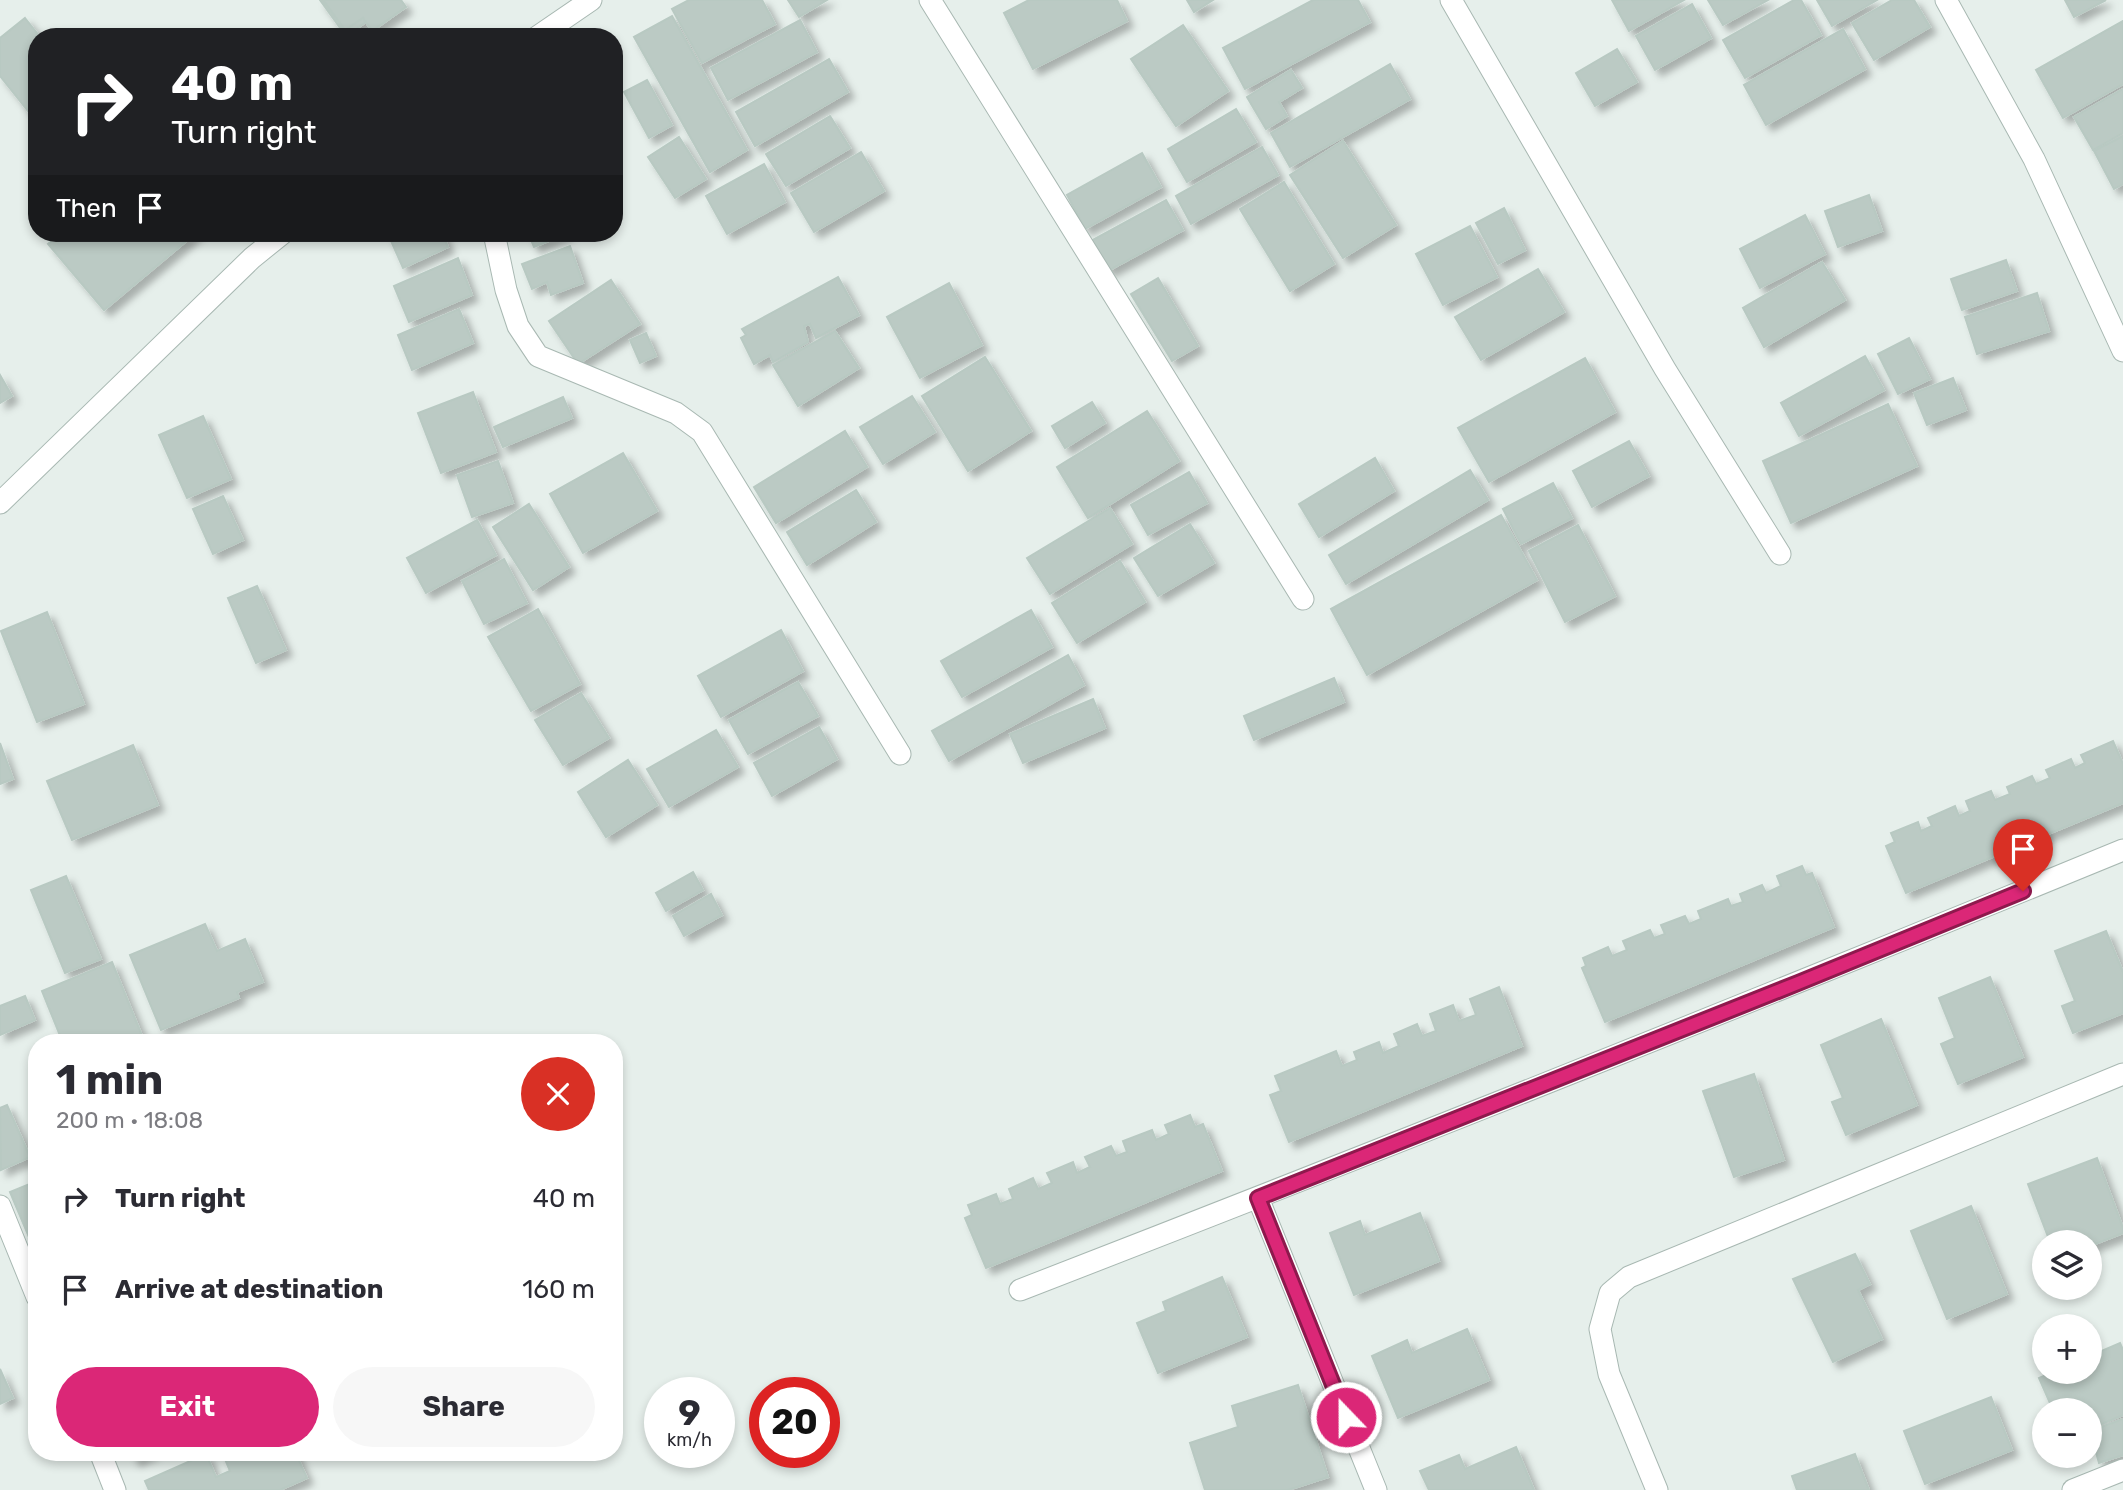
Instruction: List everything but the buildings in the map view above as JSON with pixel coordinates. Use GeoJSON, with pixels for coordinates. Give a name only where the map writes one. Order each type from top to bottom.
{"type":"FeatureCollection","features":[{"type":"Feature","properties":{"kind":"street"},"geometry":{"type":"LineString","coordinates":[[550,28],[591,0]]}},
{"type":"Feature","properties":{"kind":"street"},"geometry":{"type":"LineString","coordinates":[[930,0],[1303,599]]}},
{"type":"Feature","properties":{"kind":"street"},"geometry":{"type":"LineString","coordinates":[[1451,0],[1665,369],[1780,554]]}},
{"type":"Feature","properties":{"kind":"street"},"geometry":{"type":"LineString","coordinates":[[1946,0],[2034,159],[2123,351]]}},
{"type":"Feature","properties":{"kind":"street"},"geometry":{"type":"LineString","coordinates":[[0,503],[242,267],[272,242]]}},
{"type":"Feature","properties":{"kind":"street"},"geometry":{"type":"LineString","coordinates":[[496,242],[506,290],[518,327],[538,356],[677,413],[702,432],[900,754]]}},
{"type":"Feature","properties":{"kind":"street"},"geometry":{"type":"LineString","coordinates":[[1020,1290],[1798,983],[2123,850]]}},
{"type":"Feature","properties":{"kind":"street"},"geometry":{"type":"LineString","coordinates":[[1657,1490],[1609,1374],[1600,1329],[1609,1293],[1629,1277],[2123,1074]]}},
{"type":"Feature","properties":{"kind":"street"},"geometry":{"type":"LineString","coordinates":[[1258,1198],[1376,1490]]}},
{"type":"Feature","properties":{"kind":"street"},"geometry":{"type":"LineString","coordinates":[[0,1206],[28,1275]]}},
{"type":"Feature","properties":{"kind":"street"},"geometry":{"type":"LineString","coordinates":[[104,1461],[115,1490]]}},
{"type":"Feature","properties":{"kind":"street"},"geometry":{"type":"LineString","coordinates":[[2073,1490],[2123,1470]]}},
{"type":"Feature","properties":{"kind":"route"},"geometry":{"type":"LineString","coordinates":[[1346,1417],[1258,1198],[2023,891]]}}]}
